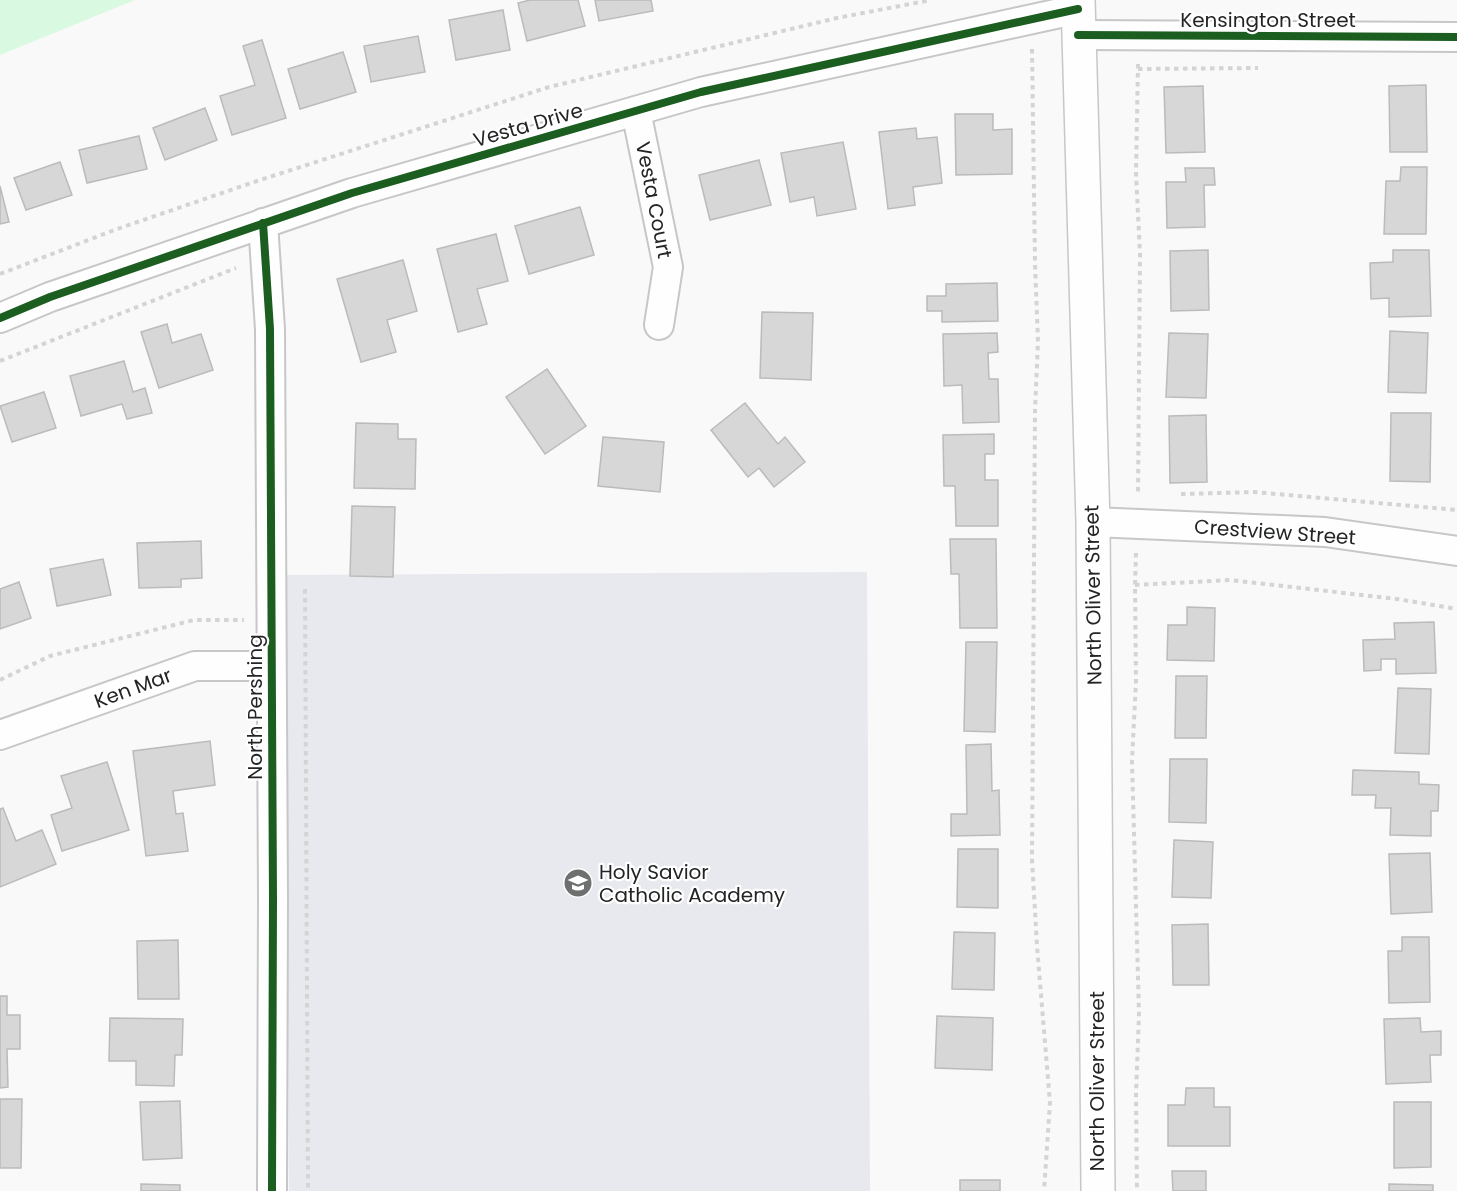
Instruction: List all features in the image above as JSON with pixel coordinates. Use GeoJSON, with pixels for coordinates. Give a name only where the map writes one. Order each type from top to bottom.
{"type":"FeatureCollection","features":[{"type":"Feature","properties":{"kind":"main road","name":"North Oliver Street"},"geometry":{"type":"LineString","coordinates":[[1078,15],[1093,522],[1098,1191]]}},
{"type":"Feature","properties":{"kind":"street","name":"Vesta Drive"},"geometry":{"type":"LineString","coordinates":[[0,318],[50,297],[352,193],[701,92],[1032,20],[1078,15]]}},
{"type":"Feature","properties":{"kind":"street","name":"Kensington Street"},"geometry":{"type":"LineString","coordinates":[[1078,15],[1137,36],[1457,37]]}},
{"type":"Feature","properties":{"kind":"street","name":"Vesta Court"},"geometry":{"type":"LineString","coordinates":[[636,111],[668,267],[658,324]]}},
{"type":"Feature","properties":{"kind":"street","name":"North Pershing"},"geometry":{"type":"LineString","coordinates":[[263,223],[270,328],[272,1191]]}},
{"type":"Feature","properties":{"kind":"street","name":"Crestview Street"},"geometry":{"type":"LineString","coordinates":[[1093,522],[1325,532],[1457,551]]}},
{"type":"Feature","properties":{"kind":"street","name":"Ken Mar"},"geometry":{"type":"LineString","coordinates":[[0,735],[195,666],[271,666]]}},
{"type":"Feature","properties":{"kind":"path"},"geometry":{"type":"LineString","coordinates":[[0,274],[117,229],[238,187],[538,90],[837,18],[931,0]]}},
{"type":"Feature","properties":{"kind":"path"},"geometry":{"type":"LineString","coordinates":[[1032,20],[1038,342],[1032,859],[1050,1103],[1044,1191]]}},
{"type":"Feature","properties":{"kind":"path"},"geometry":{"type":"LineString","coordinates":[[1137,36],[1136,174],[1140,254],[1138,524],[1135,585],[1136,681],[1132,761],[1139,1014],[1136,1094],[1137,1191]]}},
{"type":"Feature","properties":{"kind":"path"},"geometry":{"type":"LineString","coordinates":[[0,361],[242,265]]}},
{"type":"Feature","properties":{"kind":"path"},"geometry":{"type":"LineString","coordinates":[[1173,494],[1254,492],[1457,510]]}},
{"type":"Feature","properties":{"kind":"path"},"geometry":{"type":"LineString","coordinates":[[1138,495],[1150,494]]}},
{"type":"Feature","properties":{"kind":"path"},"geometry":{"type":"LineString","coordinates":[[1135,585],[1230,580],[1397,599],[1457,609]]}},
{"type":"Feature","properties":{"kind":"path"},"geometry":{"type":"LineString","coordinates":[[305,589],[308,1191]]}},
{"type":"Feature","properties":{"kind":"path"},"geometry":{"type":"LineString","coordinates":[[0,680],[50,656],[194,620],[305,619]]}},
{"type":"Feature","properties":{"kind":"shaded area","name":"Holy Savior Catholic Academy"},"geometry":{"type":"Polygon","coordinates":[[[867,572],[870,1191],[289,1191],[285,575],[867,572]]]}},
{"type":"Feature","properties":{"kind":"green space"},"geometry":{"type":"Polygon","coordinates":[[[0,0],[135,0],[0,55],[0,0]]]}},
{"type":"Feature","properties":{"kind":"building"},"geometry":{"type":"Polygon","coordinates":[[[530,0],[578,0],[585,26],[527,41],[518,3],[530,0]]]}},
{"type":"Feature","properties":{"kind":"building"},"geometry":{"type":"Polygon","coordinates":[[[595,0],[651,0],[653,11],[599,21],[595,0]]]}},
{"type":"Feature","properties":{"kind":"building"},"geometry":{"type":"Polygon","coordinates":[[[503,10],[510,50],[456,60],[449,20],[503,10]]]}},
{"type":"Feature","properties":{"kind":"building"},"geometry":{"type":"Polygon","coordinates":[[[418,36],[425,72],[371,82],[364,46],[418,36]]]}},
{"type":"Feature","properties":{"kind":"building"},"geometry":{"type":"Polygon","coordinates":[[[262,40],[286,118],[232,135],[220,96],[255,85],[243,46],[262,40]]]}},
{"type":"Feature","properties":{"kind":"building"},"geometry":{"type":"Polygon","coordinates":[[[343,52],[356,92],[300,109],[288,69],[343,52]]]}},
{"type":"Feature","properties":{"kind":"building"},"geometry":{"type":"Polygon","coordinates":[[[1426,85],[1427,152],[1390,152],[1389,86],[1426,85]]]}},
{"type":"Feature","properties":{"kind":"building"},"geometry":{"type":"Polygon","coordinates":[[[1203,86],[1205,152],[1166,153],[1164,87],[1203,86]]]}},
{"type":"Feature","properties":{"kind":"building"},"geometry":{"type":"Polygon","coordinates":[[[205,108],[217,140],[165,160],[153,128],[205,108]]]}},
{"type":"Feature","properties":{"kind":"building"},"geometry":{"type":"Polygon","coordinates":[[[955,114],[993,114],[993,130],[1012,129],[1012,174],[956,175],[955,114]]]}},
{"type":"Feature","properties":{"kind":"building"},"geometry":{"type":"Polygon","coordinates":[[[916,128],[917,139],[937,137],[942,183],[913,187],[915,205],[888,209],[879,132],[916,128]]]}},
{"type":"Feature","properties":{"kind":"building"},"geometry":{"type":"Polygon","coordinates":[[[139,136],[147,169],[87,183],[79,150],[139,136]]]}},
{"type":"Feature","properties":{"kind":"building"},"geometry":{"type":"Polygon","coordinates":[[[843,142],[856,209],[817,216],[814,197],[790,202],[781,153],[843,142]]]}},
{"type":"Feature","properties":{"kind":"building"},"geometry":{"type":"Polygon","coordinates":[[[759,160],[771,205],[710,220],[699,175],[759,160]]]}},
{"type":"Feature","properties":{"kind":"building"},"geometry":{"type":"Polygon","coordinates":[[[60,162],[72,195],[26,210],[14,178],[60,162]]]}},
{"type":"Feature","properties":{"kind":"building"},"geometry":{"type":"Polygon","coordinates":[[[1401,167],[1427,167],[1426,234],[1384,234],[1386,181],[1400,181],[1401,167]]]}},
{"type":"Feature","properties":{"kind":"building"},"geometry":{"type":"Polygon","coordinates":[[[1185,168],[1214,168],[1215,185],[1204,185],[1205,227],[1167,228],[1166,182],[1186,182],[1185,168]]]}},
{"type":"Feature","properties":{"kind":"building"},"geometry":{"type":"Polygon","coordinates":[[[0,186],[9,222],[0,224],[0,186]]]}},
{"type":"Feature","properties":{"kind":"building"},"geometry":{"type":"Polygon","coordinates":[[[580,207],[594,255],[529,274],[515,226],[580,207]]]}},
{"type":"Feature","properties":{"kind":"building"},"geometry":{"type":"Polygon","coordinates":[[[496,234],[508,281],[477,289],[487,324],[458,332],[437,249],[496,234]]]}},
{"type":"Feature","properties":{"kind":"building"},"geometry":{"type":"Polygon","coordinates":[[[1208,250],[1209,310],[1171,311],[1170,251],[1208,250]]]}},
{"type":"Feature","properties":{"kind":"building"},"geometry":{"type":"Polygon","coordinates":[[[1393,250],[1429,250],[1431,316],[1389,317],[1389,298],[1371,299],[1370,263],[1393,262],[1393,250]]]}},
{"type":"Feature","properties":{"kind":"building"},"geometry":{"type":"Polygon","coordinates":[[[403,260],[417,311],[387,320],[396,352],[361,362],[337,279],[403,260]]]}},
{"type":"Feature","properties":{"kind":"building"},"geometry":{"type":"Polygon","coordinates":[[[997,283],[998,321],[942,322],[942,311],[927,311],[927,296],[946,296],[946,284],[997,283]]]}},
{"type":"Feature","properties":{"kind":"building"},"geometry":{"type":"Polygon","coordinates":[[[762,312],[813,313],[811,380],[760,378],[762,312]]]}},
{"type":"Feature","properties":{"kind":"building"},"geometry":{"type":"Polygon","coordinates":[[[167,324],[172,343],[201,334],[213,370],[159,388],[141,332],[167,324]]]}},
{"type":"Feature","properties":{"kind":"building"},"geometry":{"type":"Polygon","coordinates":[[[1390,331],[1428,333],[1426,393],[1388,392],[1390,331]]]}},
{"type":"Feature","properties":{"kind":"building"},"geometry":{"type":"Polygon","coordinates":[[[997,333],[998,352],[988,353],[989,379],[998,379],[999,422],[963,423],[962,385],[944,386],[943,334],[997,333]]]}},
{"type":"Feature","properties":{"kind":"building"},"geometry":{"type":"Polygon","coordinates":[[[1169,333],[1208,334],[1206,398],[1166,397],[1169,333]]]}},
{"type":"Feature","properties":{"kind":"building"},"geometry":{"type":"Polygon","coordinates":[[[124,361],[133,392],[145,388],[152,413],[127,419],[122,404],[81,416],[70,376],[124,361]]]}},
{"type":"Feature","properties":{"kind":"building"},"geometry":{"type":"Polygon","coordinates":[[[547,369],[586,426],[545,454],[506,397],[547,369]]]}},
{"type":"Feature","properties":{"kind":"building"},"geometry":{"type":"Polygon","coordinates":[[[44,392],[56,428],[12,442],[0,406],[44,392]]]}},
{"type":"Feature","properties":{"kind":"building"},"geometry":{"type":"Polygon","coordinates":[[[745,403],[778,444],[785,437],[805,462],[774,487],[759,468],[748,477],[711,430],[745,403]]]}},
{"type":"Feature","properties":{"kind":"building"},"geometry":{"type":"Polygon","coordinates":[[[1391,413],[1431,413],[1430,482],[1390,481],[1391,413]]]}},
{"type":"Feature","properties":{"kind":"building"},"geometry":{"type":"Polygon","coordinates":[[[1206,415],[1207,482],[1170,483],[1169,416],[1206,415]]]}},
{"type":"Feature","properties":{"kind":"building"},"geometry":{"type":"Polygon","coordinates":[[[356,423],[398,424],[398,439],[416,439],[415,489],[354,488],[356,423]]]}},
{"type":"Feature","properties":{"kind":"building"},"geometry":{"type":"Polygon","coordinates":[[[994,434],[994,454],[985,454],[985,480],[998,480],[998,526],[956,526],[955,486],[944,486],[943,435],[994,434]]]}},
{"type":"Feature","properties":{"kind":"building"},"geometry":{"type":"Polygon","coordinates":[[[603,437],[664,442],[660,492],[598,486],[603,437]]]}},
{"type":"Feature","properties":{"kind":"building"},"geometry":{"type":"Polygon","coordinates":[[[352,506],[395,507],[393,577],[350,576],[352,506]]]}},
{"type":"Feature","properties":{"kind":"building"},"geometry":{"type":"Polygon","coordinates":[[[950,539],[996,539],[997,628],[960,628],[959,574],[951,574],[950,539]]]}},
{"type":"Feature","properties":{"kind":"building"},"geometry":{"type":"Polygon","coordinates":[[[201,541],[202,578],[181,579],[181,587],[139,588],[137,543],[201,541]]]}},
{"type":"Feature","properties":{"kind":"building"},"geometry":{"type":"Polygon","coordinates":[[[103,559],[111,595],[57,606],[50,569],[103,559]]]}},
{"type":"Feature","properties":{"kind":"building"},"geometry":{"type":"Polygon","coordinates":[[[19,582],[31,618],[0,629],[0,589],[19,582]]]}},
{"type":"Feature","properties":{"kind":"building"},"geometry":{"type":"Polygon","coordinates":[[[1187,607],[1215,608],[1214,661],[1167,660],[1168,625],[1187,625],[1187,607]]]}},
{"type":"Feature","properties":{"kind":"building"},"geometry":{"type":"Polygon","coordinates":[[[1434,622],[1436,673],[1396,674],[1396,659],[1381,659],[1381,670],[1364,671],[1363,640],[1395,639],[1394,623],[1434,622]]]}},
{"type":"Feature","properties":{"kind":"building"},"geometry":{"type":"Polygon","coordinates":[[[966,642],[997,642],[995,732],[964,731],[966,642]]]}},
{"type":"Feature","properties":{"kind":"building"},"geometry":{"type":"Polygon","coordinates":[[[1176,676],[1207,676],[1206,738],[1175,738],[1176,676]]]}},
{"type":"Feature","properties":{"kind":"building"},"geometry":{"type":"Polygon","coordinates":[[[1398,688],[1431,689],[1429,754],[1395,753],[1398,688]]]}},
{"type":"Feature","properties":{"kind":"building"},"geometry":{"type":"Polygon","coordinates":[[[210,741],[215,785],[173,791],[176,814],[183,813],[188,851],[146,856],[133,751],[210,741]]]}},
{"type":"Feature","properties":{"kind":"building"},"geometry":{"type":"Polygon","coordinates":[[[991,744],[992,791],[999,790],[1000,835],[951,836],[951,814],[967,814],[966,745],[991,744]]]}},
{"type":"Feature","properties":{"kind":"building"},"geometry":{"type":"Polygon","coordinates":[[[1170,759],[1207,759],[1206,823],[1169,822],[1170,759]]]}},
{"type":"Feature","properties":{"kind":"building"},"geometry":{"type":"Polygon","coordinates":[[[107,762],[129,830],[62,851],[51,815],[72,808],[61,776],[107,762]]]}},
{"type":"Feature","properties":{"kind":"building"},"geometry":{"type":"Polygon","coordinates":[[[1353,770],[1419,772],[1419,784],[1439,785],[1438,811],[1431,811],[1431,836],[1390,835],[1391,808],[1375,808],[1376,795],[1352,795],[1353,770]]]}},
{"type":"Feature","properties":{"kind":"building"},"geometry":{"type":"Polygon","coordinates":[[[3,808],[16,841],[42,830],[56,864],[0,887],[0,809],[3,808]]]}},
{"type":"Feature","properties":{"kind":"building"},"geometry":{"type":"Polygon","coordinates":[[[1174,840],[1213,842],[1211,898],[1172,897],[1174,840]]]}},
{"type":"Feature","properties":{"kind":"building"},"geometry":{"type":"Polygon","coordinates":[[[958,849],[998,849],[998,908],[957,907],[958,849]]]}},
{"type":"Feature","properties":{"kind":"building"},"geometry":{"type":"Polygon","coordinates":[[[1430,853],[1432,912],[1391,914],[1389,854],[1430,853]]]}},
{"type":"Feature","properties":{"kind":"building"},"geometry":{"type":"Polygon","coordinates":[[[1208,924],[1209,985],[1173,985],[1172,925],[1208,924]]]}},
{"type":"Feature","properties":{"kind":"building"},"geometry":{"type":"Polygon","coordinates":[[[954,932],[995,933],[994,990],[952,989],[954,932]]]}},
{"type":"Feature","properties":{"kind":"building"},"geometry":{"type":"Polygon","coordinates":[[[1402,937],[1429,937],[1430,1002],[1389,1003],[1388,951],[1402,951],[1402,937]]]}},
{"type":"Feature","properties":{"kind":"building"},"geometry":{"type":"Polygon","coordinates":[[[178,940],[179,999],[138,999],[137,941],[178,940]]]}},
{"type":"Feature","properties":{"kind":"building"},"geometry":{"type":"Polygon","coordinates":[[[0,996],[7,996],[7,1015],[20,1015],[20,1049],[7,1049],[8,1087],[0,1088],[0,996]]]}},
{"type":"Feature","properties":{"kind":"building"},"geometry":{"type":"Polygon","coordinates":[[[937,1016],[993,1018],[992,1070],[935,1068],[937,1016]]]}},
{"type":"Feature","properties":{"kind":"building"},"geometry":{"type":"Polygon","coordinates":[[[110,1018],[183,1019],[182,1055],[175,1055],[174,1086],[136,1085],[136,1061],[109,1061],[110,1018]]]}},
{"type":"Feature","properties":{"kind":"building"},"geometry":{"type":"Polygon","coordinates":[[[1420,1018],[1421,1032],[1441,1031],[1441,1055],[1430,1055],[1431,1082],[1386,1084],[1384,1019],[1420,1018]]]}},
{"type":"Feature","properties":{"kind":"building"},"geometry":{"type":"Polygon","coordinates":[[[1186,1088],[1214,1088],[1214,1107],[1230,1107],[1230,1146],[1168,1146],[1168,1105],[1185,1105],[1186,1088]]]}},
{"type":"Feature","properties":{"kind":"building"},"geometry":{"type":"Polygon","coordinates":[[[0,1099],[22,1099],[21,1168],[0,1168],[0,1099]]]}},
{"type":"Feature","properties":{"kind":"building"},"geometry":{"type":"Polygon","coordinates":[[[180,1101],[182,1158],[143,1160],[140,1102],[180,1101]]]}},
{"type":"Feature","properties":{"kind":"building"},"geometry":{"type":"Polygon","coordinates":[[[1394,1102],[1431,1102],[1431,1167],[1394,1168],[1394,1102]]]}},
{"type":"Feature","properties":{"kind":"building"},"geometry":{"type":"Polygon","coordinates":[[[1172,1171],[1206,1171],[1206,1191],[1173,1191],[1172,1171]]]}},
{"type":"Feature","properties":{"kind":"building"},"geometry":{"type":"Polygon","coordinates":[[[960,1180],[1000,1180],[1000,1191],[960,1191],[960,1180]]]}},
{"type":"Feature","properties":{"kind":"building"},"geometry":{"type":"Polygon","coordinates":[[[141,1184],[180,1185],[180,1191],[141,1191],[141,1184]]]}},
{"type":"Feature","properties":{"kind":"building"},"geometry":{"type":"Polygon","coordinates":[[[1389,1184],[1433,1185],[1433,1191],[1389,1191],[1389,1184]]]}},
{"type":"Feature","properties":{"kind":"cycle path"},"geometry":{"type":"LineString","coordinates":[[0,318],[50,297],[352,193],[701,92],[1078,9]]}},
{"type":"Feature","properties":{"kind":"cycle path"},"geometry":{"type":"LineString","coordinates":[[1078,35],[1457,37]]}},
{"type":"Feature","properties":{"kind":"cycle path"},"geometry":{"type":"LineString","coordinates":[[263,223],[270,329],[272,1191]]}},
{"type":"Feature","properties":{"kind":"place","name":"Holy Savior Catholic Academy"},"geometry":{"type":"Point","coordinates":[578,883]}}]}
